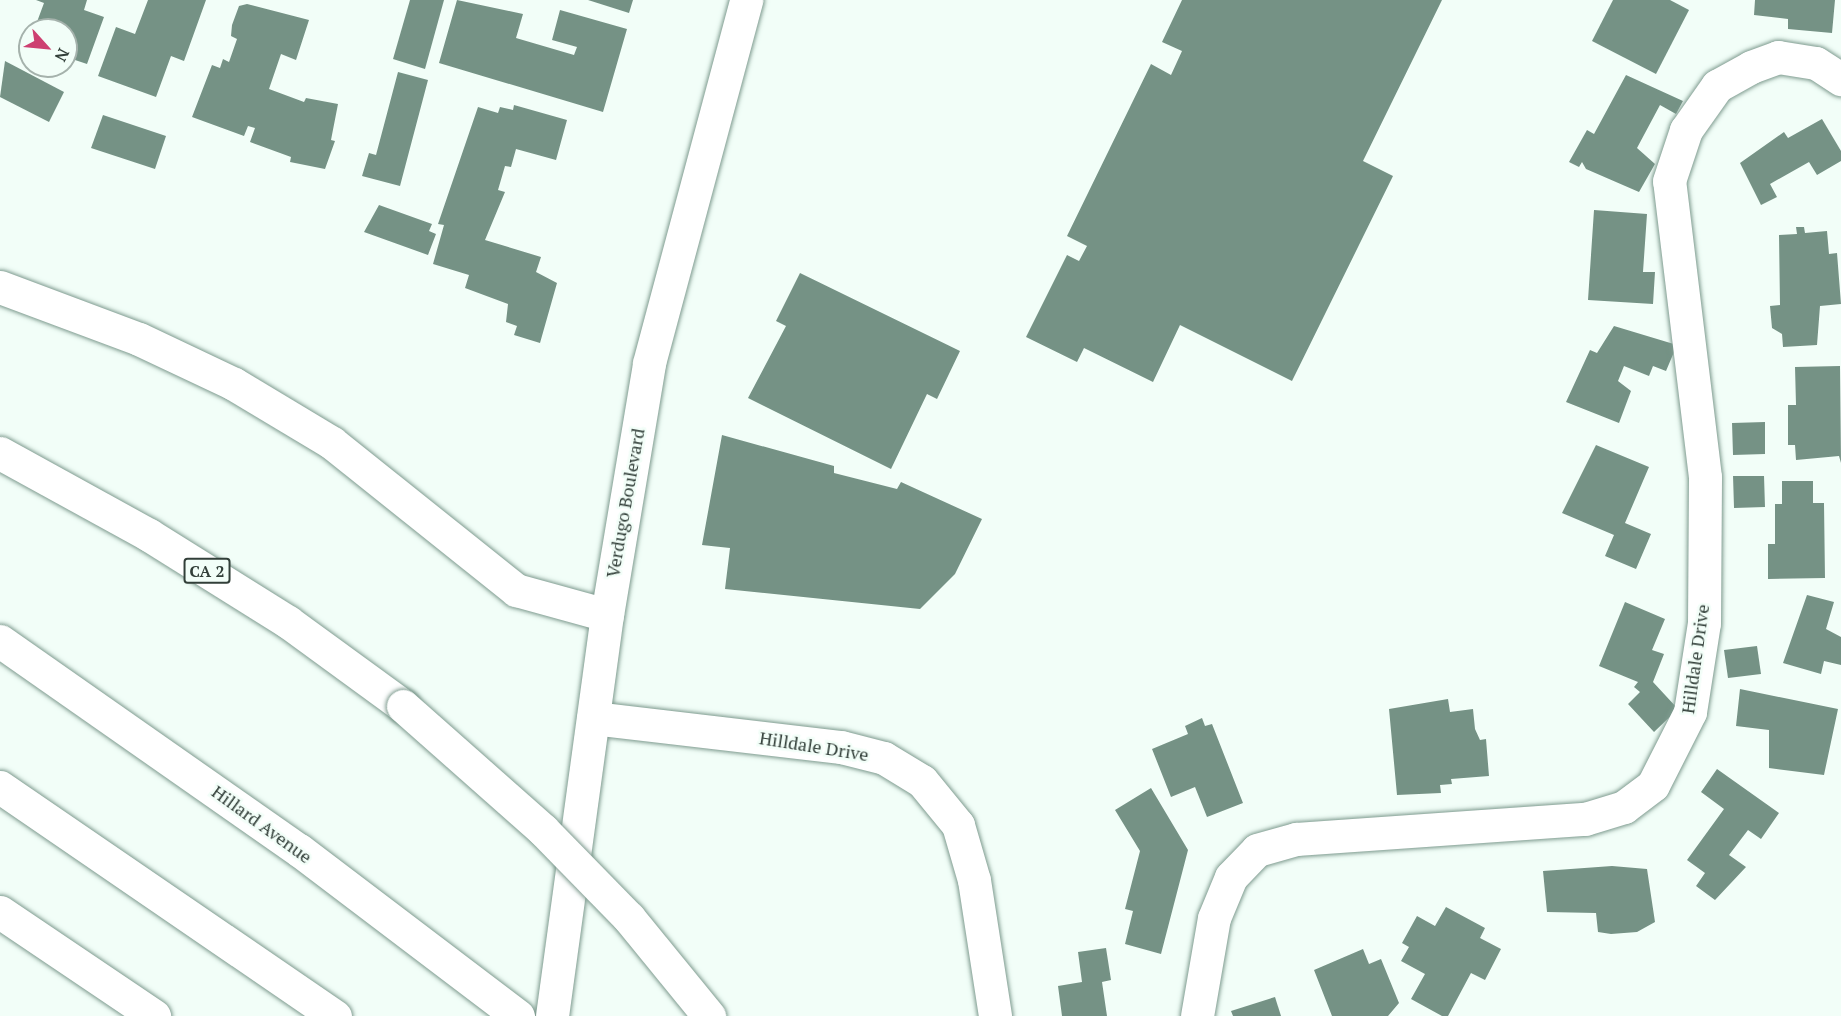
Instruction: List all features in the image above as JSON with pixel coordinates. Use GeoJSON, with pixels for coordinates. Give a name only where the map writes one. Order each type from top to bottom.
{"type":"FeatureCollection","features":[{"type":"Feature","properties":{"kind":"main road","name":"Verdugo Boulevard"},"geometry":{"type":"LineString","coordinates":[[552,1016],[607,615],[649,363],[746,0]]}},
{"type":"Feature","properties":{"kind":"main road","name":"Hilldale Drive"},"geometry":{"type":"LineString","coordinates":[[1197,1016],[1214,918],[1231,877],[1257,850],[1296,839],[1585,819],[1624,807],[1653,785],[1690,712],[1704,623],[1705,477],[1669,181],[1693,121],[1718,86],[1751,67],[1778,57],[1816,63],[1841,79]]}},
{"type":"Feature","properties":{"kind":"main road"},"geometry":{"type":"LineString","coordinates":[[0,286],[139,339],[234,384],[332,443],[516,590],[607,615]]}},
{"type":"Feature","properties":{"kind":"main road","name":"CA 2"},"geometry":{"type":"LineString","coordinates":[[0,453],[159,541],[288,622],[403,706],[543,830],[629,918],[709,1016]]}},
{"type":"Feature","properties":{"kind":"main road","name":"Hillard Avenue"},"geometry":{"type":"LineString","coordinates":[[0,640],[299,850],[518,1016]]}},
{"type":"Feature","properties":{"kind":"main road","name":"Hilldale Drive"},"geometry":{"type":"LineString","coordinates":[[594,718],[841,747],[884,758],[922,782],[958,825],[974,880],[995,1016]]}},
{"type":"Feature","properties":{"kind":"main road"},"geometry":{"type":"LineString","coordinates":[[0,787],[334,1016]]}},
{"type":"Feature","properties":{"kind":"main road"},"geometry":{"type":"LineString","coordinates":[[0,912],[154,1016]]}},
{"type":"Feature","properties":{"kind":"building"},"geometry":{"type":"Polygon","coordinates":[[[36,0],[87,0],[84,10],[104,17],[87,64],[78,61],[78,18],[38,18],[44,3],[36,0]]]}},
{"type":"Feature","properties":{"kind":"building"},"geometry":{"type":"Polygon","coordinates":[[[148,0],[206,0],[184,61],[171,56],[156,97],[98,76],[116,27],[135,34],[148,0]]]}},
{"type":"Feature","properties":{"kind":"building"},"geometry":{"type":"Polygon","coordinates":[[[410,0],[444,0],[425,69],[393,59],[410,0]]]}},
{"type":"Feature","properties":{"kind":"building"},"geometry":{"type":"Polygon","coordinates":[[[457,0],[523,14],[516,38],[574,55],[577,47],[552,40],[560,10],[627,29],[603,112],[439,63],[457,0]]]}},
{"type":"Feature","properties":{"kind":"building"},"geometry":{"type":"Polygon","coordinates":[[[588,0],[633,0],[629,13],[588,0]]]}},
{"type":"Feature","properties":{"kind":"building"},"geometry":{"type":"Polygon","coordinates":[[[1182,0],[1442,0],[1363,161],[1393,176],[1292,381],[1180,325],[1153,382],[1084,348],[1077,362],[1026,337],[1067,255],[1079,261],[1087,246],[1067,236],[1151,64],[1171,75],[1182,51],[1162,42],[1182,0]]]}},
{"type":"Feature","properties":{"kind":"building"},"geometry":{"type":"Polygon","coordinates":[[[1613,0],[1670,0],[1689,10],[1656,74],[1592,41],[1613,0]]]}},
{"type":"Feature","properties":{"kind":"building"},"geometry":{"type":"Polygon","coordinates":[[[1755,0],[1835,0],[1832,33],[1788,29],[1788,19],[1754,15],[1755,0]]]}},
{"type":"Feature","properties":{"kind":"building"},"geometry":{"type":"Polygon","coordinates":[[[247,4],[309,20],[296,60],[281,54],[269,89],[304,102],[306,98],[338,104],[331,140],[335,141],[325,169],[290,162],[291,157],[250,142],[255,128],[248,126],[244,136],[192,117],[212,65],[220,68],[223,59],[229,62],[237,39],[231,36],[232,25],[239,6],[247,4]]]}},
{"type":"Feature","properties":{"kind":"building"},"geometry":{"type":"Polygon","coordinates":[[[5,61],[18,68],[18,78],[37,78],[64,92],[49,122],[0,97],[5,61]]]}},
{"type":"Feature","properties":{"kind":"building"},"geometry":{"type":"Polygon","coordinates":[[[398,72],[428,80],[400,186],[362,176],[369,153],[376,155],[398,72]]]}},
{"type":"Feature","properties":{"kind":"building"},"geometry":{"type":"Polygon","coordinates":[[[1626,75],[1683,101],[1676,114],[1660,105],[1637,148],[1655,164],[1639,192],[1586,169],[1582,162],[1579,167],[1569,162],[1587,130],[1594,134],[1626,75]]]}},
{"type":"Feature","properties":{"kind":"building"},"geometry":{"type":"Polygon","coordinates":[[[514,105],[567,120],[556,160],[516,149],[511,167],[505,166],[498,190],[505,192],[485,240],[541,257],[536,272],[557,283],[540,343],[514,335],[517,326],[506,322],[508,304],[465,288],[469,275],[433,264],[444,225],[438,224],[478,107],[498,113],[500,107],[513,110],[514,105]]]}},
{"type":"Feature","properties":{"kind":"building"},"geometry":{"type":"Polygon","coordinates":[[[103,115],[166,136],[155,169],[91,148],[103,115]]]}},
{"type":"Feature","properties":{"kind":"building"},"geometry":{"type":"Polygon","coordinates":[[[1822,119],[1841,151],[1841,161],[1817,175],[1809,162],[1770,184],[1777,197],[1761,205],[1740,163],[1784,132],[1788,138],[1822,119]]]}},
{"type":"Feature","properties":{"kind":"building"},"geometry":{"type":"Polygon","coordinates":[[[379,205],[432,224],[429,231],[436,234],[428,255],[364,232],[379,205]]]}},
{"type":"Feature","properties":{"kind":"building"},"geometry":{"type":"Polygon","coordinates":[[[1594,210],[1647,214],[1643,272],[1655,272],[1653,304],[1588,300],[1594,210]]]}},
{"type":"Feature","properties":{"kind":"building"},"geometry":{"type":"Polygon","coordinates":[[[1796,227],[1804,227],[1805,233],[1827,231],[1829,254],[1837,253],[1841,304],[1820,306],[1817,345],[1783,347],[1782,334],[1772,328],[1770,306],[1780,305],[1779,235],[1797,234],[1796,227]]]}},
{"type":"Feature","properties":{"kind":"building"},"geometry":{"type":"Polygon","coordinates":[[[800,273],[960,351],[937,399],[927,394],[891,469],[748,398],[786,326],[776,321],[800,273]]]}},
{"type":"Feature","properties":{"kind":"building"},"geometry":{"type":"Polygon","coordinates":[[[1614,326],[1677,345],[1666,371],[1653,366],[1649,376],[1624,366],[1618,381],[1631,391],[1619,423],[1566,402],[1590,350],[1597,353],[1614,326]]]}},
{"type":"Feature","properties":{"kind":"building"},"geometry":{"type":"Polygon","coordinates":[[[1840,366],[1841,463],[1839,456],[1796,460],[1795,445],[1788,445],[1788,405],[1796,405],[1795,367],[1840,366]]]}},
{"type":"Feature","properties":{"kind":"building"},"geometry":{"type":"Polygon","coordinates":[[[1765,422],[1765,454],[1733,455],[1732,423],[1765,422]]]}},
{"type":"Feature","properties":{"kind":"building"},"geometry":{"type":"Polygon","coordinates":[[[722,435],[834,466],[834,473],[897,489],[901,482],[982,519],[955,574],[920,609],[725,589],[730,548],[702,545],[722,435]]]}},
{"type":"Feature","properties":{"kind":"building"},"geometry":{"type":"Polygon","coordinates":[[[1596,445],[1649,467],[1625,523],[1651,534],[1636,569],[1605,556],[1614,535],[1562,513],[1596,445]]]}},
{"type":"Feature","properties":{"kind":"building"},"geometry":{"type":"Polygon","coordinates":[[[1733,476],[1764,476],[1765,507],[1734,508],[1733,476]]]}},
{"type":"Feature","properties":{"kind":"building"},"geometry":{"type":"Polygon","coordinates":[[[1782,481],[1813,481],[1813,503],[1824,503],[1825,578],[1768,579],[1768,544],[1775,544],[1775,504],[1782,504],[1782,481]]]}},
{"type":"Feature","properties":{"kind":"building"},"geometry":{"type":"Polygon","coordinates":[[[1807,595],[1834,602],[1826,629],[1841,637],[1841,665],[1824,661],[1821,674],[1783,663],[1807,595]]]}},
{"type":"Feature","properties":{"kind":"building"},"geometry":{"type":"Polygon","coordinates":[[[1625,602],[1665,619],[1652,650],[1664,654],[1653,682],[1678,709],[1654,732],[1628,704],[1640,692],[1634,687],[1638,682],[1599,666],[1625,602]]]}},
{"type":"Feature","properties":{"kind":"building"},"geometry":{"type":"Polygon","coordinates":[[[1757,646],[1761,674],[1728,678],[1724,650],[1757,646]]]}},
{"type":"Feature","properties":{"kind":"building"},"geometry":{"type":"Polygon","coordinates":[[[1740,689],[1838,709],[1824,775],[1769,768],[1769,730],[1736,726],[1740,689]]]}},
{"type":"Feature","properties":{"kind":"building"},"geometry":{"type":"Polygon","coordinates":[[[1448,699],[1450,712],[1473,709],[1475,729],[1480,740],[1486,739],[1489,776],[1451,779],[1452,784],[1440,785],[1441,793],[1397,795],[1389,709],[1448,699]]]}},
{"type":"Feature","properties":{"kind":"building"},"geometry":{"type":"Polygon","coordinates":[[[1202,718],[1205,726],[1212,724],[1243,803],[1207,817],[1195,787],[1171,797],[1152,749],[1188,734],[1185,726],[1202,718]]]}},
{"type":"Feature","properties":{"kind":"building"},"geometry":{"type":"Polygon","coordinates":[[[1717,769],[1779,813],[1761,839],[1748,830],[1729,855],[1746,867],[1715,900],[1696,886],[1705,873],[1687,860],[1724,809],[1701,792],[1717,769]]]}},
{"type":"Feature","properties":{"kind":"building"},"geometry":{"type":"Polygon","coordinates":[[[1151,788],[1188,850],[1161,954],[1125,944],[1133,911],[1125,909],[1140,851],[1115,810],[1151,788]]]}},
{"type":"Feature","properties":{"kind":"building"},"geometry":{"type":"Polygon","coordinates":[[[1612,866],[1647,869],[1655,922],[1637,932],[1611,934],[1598,932],[1596,913],[1547,912],[1543,871],[1612,866]]]}},
{"type":"Feature","properties":{"kind":"building"},"geometry":{"type":"Polygon","coordinates":[[[1446,907],[1485,928],[1480,938],[1501,949],[1485,980],[1471,973],[1448,1016],[1442,1016],[1411,999],[1425,974],[1401,961],[1409,947],[1402,943],[1417,916],[1435,926],[1446,907]]]}},
{"type":"Feature","properties":{"kind":"building"},"geometry":{"type":"Polygon","coordinates":[[[1106,948],[1111,980],[1102,982],[1107,1016],[1062,1016],[1058,986],[1082,982],[1078,952],[1106,948]]]}},
{"type":"Feature","properties":{"kind":"building"},"geometry":{"type":"Polygon","coordinates":[[[1363,949],[1369,964],[1381,959],[1399,1003],[1388,1016],[1332,1016],[1314,970],[1363,949]]]}},
{"type":"Feature","properties":{"kind":"building"},"geometry":{"type":"Polygon","coordinates":[[[1275,997],[1281,1016],[1233,1016],[1231,1011],[1275,997]]]}}]}
